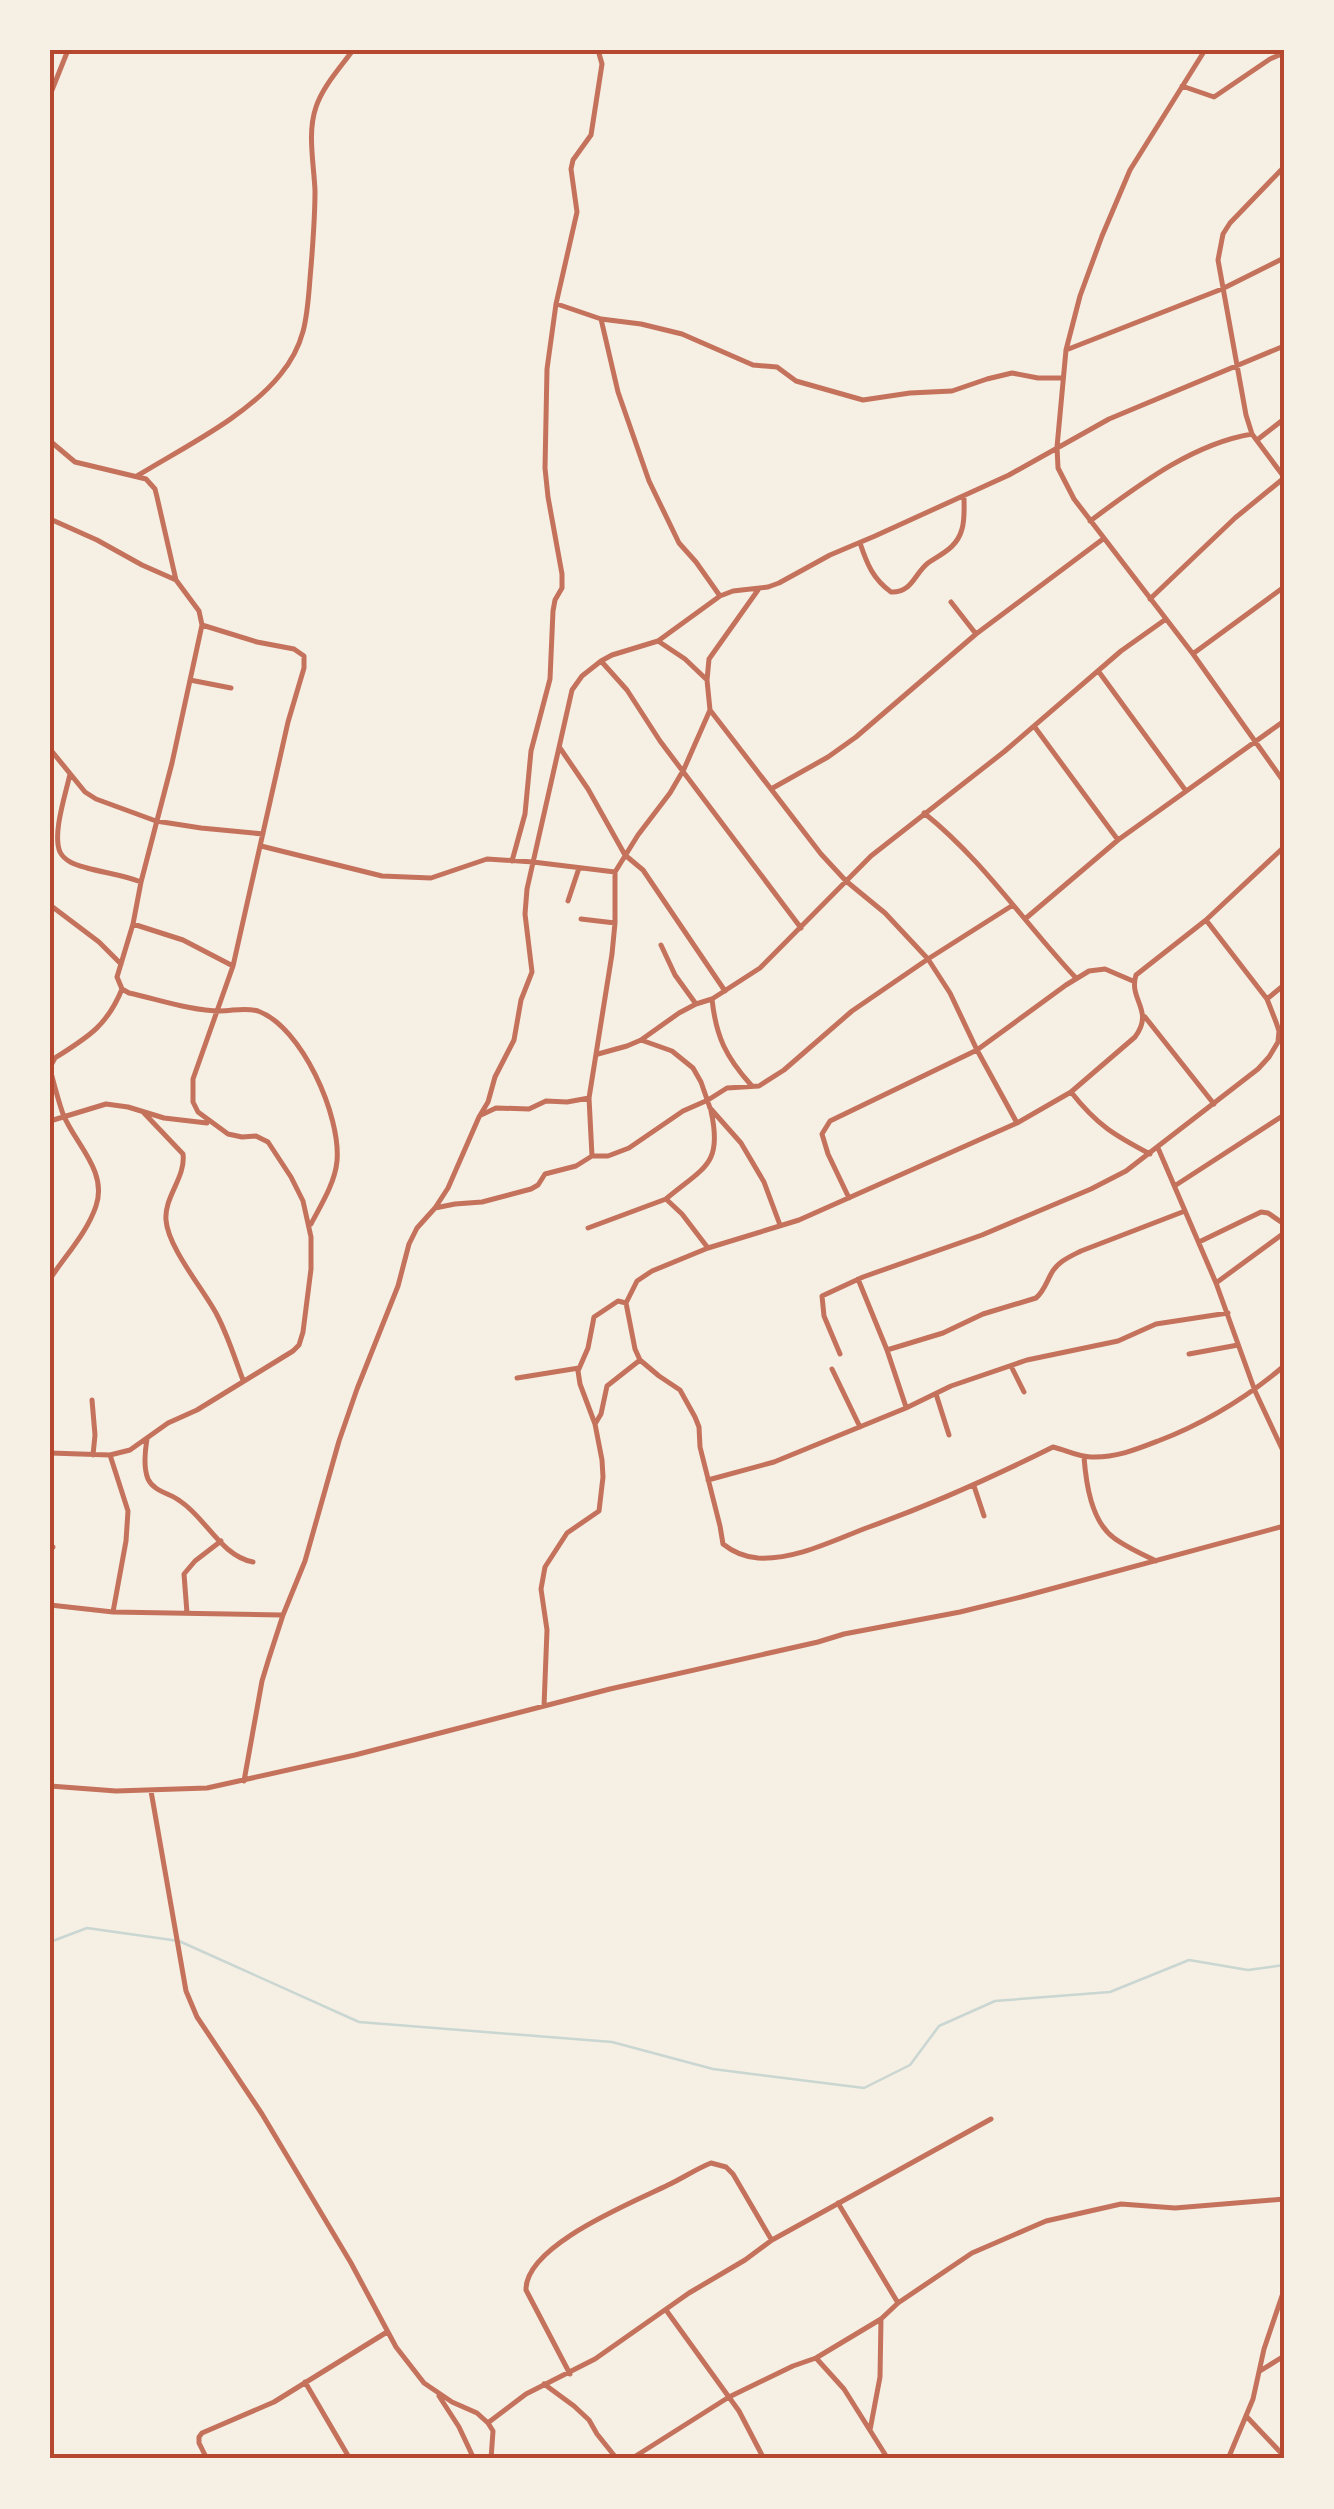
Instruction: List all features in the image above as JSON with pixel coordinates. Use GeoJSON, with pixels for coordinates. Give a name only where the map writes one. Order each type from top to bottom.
{"type":"FeatureCollection","features":[{"type":"Feature","properties":{"kind":"street"},"geometry":{"type":"LineString","coordinates":[[50,96],[68,50]]}},
{"type":"Feature","properties":{"kind":"street"},"geometry":{"type":"LineString","coordinates":[[135,478],[241,411],[267,389],[293,356],[308,316],[314,236],[314,111],[321,94],[353,50]]}},
{"type":"Feature","properties":{"kind":"street"},"geometry":{"type":"LineString","coordinates":[[598,50],[602,64]]}},
{"type":"Feature","properties":{"kind":"street"},"geometry":{"type":"LineString","coordinates":[[512,861],[525,814],[530,751],[550,679],[554,604],[562,588],[545,468],[547,369],[556,304],[577,212],[571,169],[591,135],[606,50]]}},
{"type":"Feature","properties":{"kind":"street"},"geometry":{"type":"LineString","coordinates":[[1205,50],[1142,150],[1120,192],[1087,275],[1066,350],[1056,448],[1058,468],[1090,521],[1193,654],[1284,782]]}},
{"type":"Feature","properties":{"kind":"street"},"geometry":{"type":"LineString","coordinates":[[1182,86],[1214,97],[1284,53]]}},
{"type":"Feature","properties":{"kind":"street"},"geometry":{"type":"LineString","coordinates":[[1150,599],[1235,518],[1284,478],[1254,437],[1242,399],[1218,260],[1223,234],[1238,212],[1284,166]]}},
{"type":"Feature","properties":{"kind":"street"},"geometry":{"type":"LineString","coordinates":[[1066,350],[1222,289],[1284,258]]}},
{"type":"Feature","properties":{"kind":"street"},"geometry":{"type":"LineString","coordinates":[[556,304],[601,319],[664,328],[753,364],[777,367],[796,380],[863,400],[910,392],[952,391],[1012,373],[1062,378]]}},
{"type":"Feature","properties":{"kind":"street"},"geometry":{"type":"LineString","coordinates":[[601,319],[618,392],[648,481],[679,543],[720,596]]}},
{"type":"Feature","properties":{"kind":"street"},"geometry":{"type":"LineString","coordinates":[[244,1781],[262,1681],[305,1561],[339,1441],[398,1286],[409,1244],[454,1176],[514,1040],[521,1000],[531,980],[532,956],[525,914],[527,888],[572,690],[582,676],[612,655],[658,640],[720,596],[779,582],[830,554],[1008,475],[1109,419],[1284,346]]}},
{"type":"Feature","properties":{"kind":"street"},"geometry":{"type":"LineString","coordinates":[[1090,521],[1145,482],[1206,447],[1230,438],[1254,437],[1284,419]]}},
{"type":"Feature","properties":{"kind":"street"},"geometry":{"type":"LineString","coordinates":[[50,441],[76,462],[146,479],[155,490],[176,580],[198,611],[202,624],[172,763],[117,977],[122,989],[129,993],[218,1011],[246,1008],[270,1017],[292,1038],[319,1083],[331,1118],[337,1161],[327,1194],[310,1227]]}},
{"type":"Feature","properties":{"kind":"street"},"geometry":{"type":"LineString","coordinates":[[860,543],[875,577],[891,592],[901,592],[926,565],[954,544],[962,530],[964,495]]}},
{"type":"Feature","properties":{"kind":"street"},"geometry":{"type":"LineString","coordinates":[[50,519],[176,580]]}},
{"type":"Feature","properties":{"kind":"street"},"geometry":{"type":"LineString","coordinates":[[771,789],[856,738],[976,634],[1103,538]]}},
{"type":"Feature","properties":{"kind":"street"},"geometry":{"type":"LineString","coordinates":[[1193,654],[1284,587]]}},
{"type":"Feature","properties":{"kind":"street"},"geometry":{"type":"LineString","coordinates":[[592,1156],[589,1098],[615,922],[615,872],[684,770],[710,710],[709,660],[758,589]]}},
{"type":"Feature","properties":{"kind":"street"},"geometry":{"type":"LineString","coordinates":[[952,602],[976,634]]}},
{"type":"Feature","properties":{"kind":"street"},"geometry":{"type":"LineString","coordinates":[[597,1054],[640,1040],[760,968],[871,856],[1166,619]]}},
{"type":"Feature","properties":{"kind":"street"},"geometry":{"type":"LineString","coordinates":[[50,1453],[93,1456],[130,1450],[168,1423],[293,1352],[306,1320],[310,1227],[303,1201],[272,1146],[256,1136],[228,1134],[196,1109],[192,1093],[233,966],[304,656],[294,649],[202,624]]}},
{"type":"Feature","properties":{"kind":"street"},"geometry":{"type":"LineString","coordinates":[[658,640],[685,658],[707,680]]}},
{"type":"Feature","properties":{"kind":"street"},"geometry":{"type":"LineString","coordinates":[[601,661],[627,690],[660,741],[801,928]]}},
{"type":"Feature","properties":{"kind":"street"},"geometry":{"type":"LineString","coordinates":[[1098,671],[1186,791]]}},
{"type":"Feature","properties":{"kind":"street"},"geometry":{"type":"LineString","coordinates":[[190,680],[231,688]]}},
{"type":"Feature","properties":{"kind":"street"},"geometry":{"type":"LineString","coordinates":[[710,710],[822,854],[928,959],[950,993],[1017,1123]]}},
{"type":"Feature","properties":{"kind":"street"},"geometry":{"type":"LineString","coordinates":[[1025,919],[1118,840],[1284,721]]}},
{"type":"Feature","properties":{"kind":"street"},"geometry":{"type":"LineString","coordinates":[[1034,726],[1118,840]]}},
{"type":"Feature","properties":{"kind":"street"},"geometry":{"type":"LineString","coordinates":[[560,748],[598,805],[624,855],[643,870],[725,992]]}},
{"type":"Feature","properties":{"kind":"street"},"geometry":{"type":"LineString","coordinates":[[50,749],[88,795],[156,822],[264,834]]}},
{"type":"Feature","properties":{"kind":"street"},"geometry":{"type":"LineString","coordinates":[[71,772],[58,838],[62,856],[140,882]]}},
{"type":"Feature","properties":{"kind":"street"},"geometry":{"type":"LineString","coordinates":[[924,814],[950,834],[1076,978]]}},
{"type":"Feature","properties":{"kind":"street"},"geometry":{"type":"LineString","coordinates":[[261,846],[382,876],[407,878],[431,878],[487,859],[615,872]]}},
{"type":"Feature","properties":{"kind":"street"},"geometry":{"type":"LineString","coordinates":[[1133,981],[1284,847]]}},
{"type":"Feature","properties":{"kind":"street"},"geometry":{"type":"LineString","coordinates":[[568,900],[580,868]]}},
{"type":"Feature","properties":{"kind":"street"},"geometry":{"type":"LineString","coordinates":[[435,1208],[482,1202],[531,1189],[546,1174],[576,1166],[592,1156],[608,1156],[628,1148],[682,1111],[709,1104],[727,1088],[760,1086],[852,1011],[1013,905]]}},
{"type":"Feature","properties":{"kind":"street"},"geometry":{"type":"LineString","coordinates":[[50,906],[121,964]]}},
{"type":"Feature","properties":{"kind":"street"},"geometry":{"type":"LineString","coordinates":[[581,919],[615,922]]}},
{"type":"Feature","properties":{"kind":"street"},"geometry":{"type":"LineString","coordinates":[[840,1354],[824,1316],[822,1296],[858,1279],[982,1235],[1126,1171],[1269,1057],[1278,1042],[1279,1031],[1267,999],[1206,920]]}},
{"type":"Feature","properties":{"kind":"street"},"geometry":{"type":"LineString","coordinates":[[132,924],[183,940],[233,966]]}},
{"type":"Feature","properties":{"kind":"street"},"geometry":{"type":"LineString","coordinates":[[660,945],[696,1004]]}},
{"type":"Feature","properties":{"kind":"street"},"geometry":{"type":"LineString","coordinates":[[849,1198],[822,1134],[830,1120],[977,1050],[1089,971],[1105,968],[1133,981]]}},
{"type":"Feature","properties":{"kind":"street"},"geometry":{"type":"LineString","coordinates":[[1133,981],[1144,1017],[1214,1104]]}},
{"type":"Feature","properties":{"kind":"street"},"geometry":{"type":"LineString","coordinates":[[1267,999],[1284,984]]}},
{"type":"Feature","properties":{"kind":"street"},"geometry":{"type":"LineString","coordinates":[[50,1279],[90,1219],[99,1187],[92,1165],[64,1117],[50,1068],[55,1058],[106,1021],[122,989]]}},
{"type":"Feature","properties":{"kind":"street"},"geometry":{"type":"LineString","coordinates":[[712,1000],[720,1042],[750,1085]]}},
{"type":"Feature","properties":{"kind":"street"},"geometry":{"type":"LineString","coordinates":[[1144,1017],[1135,1037],[1071,1092],[1017,1123],[789,1224],[708,1248],[644,1276],[626,1303],[635,1349],[640,1360],[686,1398],[699,1427],[722,1544],[755,1558],[809,1550],[974,1486],[1053,1447],[1084,1457],[1118,1456],[1190,1429],[1255,1390],[1284,1366]]}},
{"type":"Feature","properties":{"kind":"street"},"geometry":{"type":"LineString","coordinates":[[588,1228],[666,1199],[711,1158],[715,1142],[701,1082],[686,1062],[672,1052],[640,1040]]}},
{"type":"Feature","properties":{"kind":"street"},"geometry":{"type":"LineString","coordinates":[[1071,1092],[1096,1122],[1150,1154]]}},
{"type":"Feature","properties":{"kind":"street"},"geometry":{"type":"LineString","coordinates":[[479,1116],[496,1108],[527,1110],[546,1101],[589,1098]]}},
{"type":"Feature","properties":{"kind":"street"},"geometry":{"type":"LineString","coordinates":[[50,1120],[106,1104],[164,1118],[212,1123]]}},
{"type":"Feature","properties":{"kind":"street"},"geometry":{"type":"LineString","coordinates":[[709,1104],[756,1168],[780,1225]]}},
{"type":"Feature","properties":{"kind":"street"},"geometry":{"type":"LineString","coordinates":[[144,1113],[183,1154],[166,1210],[168,1228],[217,1315],[243,1380]]}},
{"type":"Feature","properties":{"kind":"street"},"geometry":{"type":"LineString","coordinates":[[1176,1185],[1284,1115]]}},
{"type":"Feature","properties":{"kind":"street"},"geometry":{"type":"LineString","coordinates":[[1158,1148],[1284,1453]]}},
{"type":"Feature","properties":{"kind":"street"},"geometry":{"type":"LineString","coordinates":[[666,1199],[708,1248]]}},
{"type":"Feature","properties":{"kind":"street"},"geometry":{"type":"LineString","coordinates":[[887,1350],[1036,1298],[1042,1294],[1050,1274],[1080,1250],[1185,1211]]}},
{"type":"Feature","properties":{"kind":"street"},"geometry":{"type":"LineString","coordinates":[[1198,1242],[1261,1212],[1284,1224]]}},
{"type":"Feature","properties":{"kind":"street"},"geometry":{"type":"LineString","coordinates":[[1216,1283],[1284,1233]]}},
{"type":"Feature","properties":{"kind":"street"},"geometry":{"type":"LineString","coordinates":[[858,1279],[906,1408]]}},
{"type":"Feature","properties":{"kind":"street"},"geometry":{"type":"LineString","coordinates":[[544,1706],[546,1630],[542,1578],[567,1533],[598,1511],[603,1477],[595,1424],[580,1384],[579,1368],[594,1317],[618,1302],[626,1303]]}},
{"type":"Feature","properties":{"kind":"street"},"geometry":{"type":"LineString","coordinates":[[708,1480],[774,1462],[972,1378],[1054,1353],[1118,1341],[1156,1324],[1228,1314]]}},
{"type":"Feature","properties":{"kind":"street"},"geometry":{"type":"LineString","coordinates":[[1189,1354],[1238,1344]]}},
{"type":"Feature","properties":{"kind":"street"},"geometry":{"type":"LineString","coordinates":[[595,1424],[607,1386],[640,1360]]}},
{"type":"Feature","properties":{"kind":"street"},"geometry":{"type":"LineString","coordinates":[[1011,1366],[1024,1392]]}},
{"type":"Feature","properties":{"kind":"street"},"geometry":{"type":"LineString","coordinates":[[518,1378],[579,1368]]}},
{"type":"Feature","properties":{"kind":"street"},"geometry":{"type":"LineString","coordinates":[[832,1369],[860,1428]]}},
{"type":"Feature","properties":{"kind":"street"},"geometry":{"type":"LineString","coordinates":[[936,1394],[949,1434]]}},
{"type":"Feature","properties":{"kind":"street"},"geometry":{"type":"LineString","coordinates":[[92,1400],[93,1456]]}},
{"type":"Feature","properties":{"kind":"street"},"geometry":{"type":"LineString","coordinates":[[147,1439],[145,1460],[151,1483],[181,1501],[238,1557],[253,1562]]}},
{"type":"Feature","properties":{"kind":"street"},"geometry":{"type":"LineString","coordinates":[[110,1455],[128,1511],[113,1612]]}},
{"type":"Feature","properties":{"kind":"street"},"geometry":{"type":"LineString","coordinates":[[1084,1457],[1086,1485],[1107,1532],[1156,1561]]}},
{"type":"Feature","properties":{"kind":"street"},"geometry":{"type":"LineString","coordinates":[[974,1486],[984,1516]]}},
{"type":"Feature","properties":{"kind":"street"},"geometry":{"type":"LineString","coordinates":[[50,1786],[150,1791],[207,1788],[244,1781],[844,1634],[960,1612],[1284,1526]]}},
{"type":"Feature","properties":{"kind":"street"},"geometry":{"type":"LineString","coordinates":[[188,1613],[184,1574],[221,1542]]}},
{"type":"Feature","properties":{"kind":"street"},"geometry":{"type":"LineString","coordinates":[[50,1604],[113,1612],[283,1615]]}},
{"type":"Feature","properties":{"kind":"street"},"geometry":{"type":"LineString","coordinates":[[150,1791],[192,2007],[253,2100],[408,2365],[437,2392],[488,2423],[492,2431],[491,2459]]}},
{"type":"Feature","properties":{"kind":"street"},"geometry":{"type":"LineString","coordinates":[[488,2423],[544,2384],[596,2359],[772,2240],[990,2119]]}},
{"type":"Feature","properties":{"kind":"street"},"geometry":{"type":"LineString","coordinates":[[570,2374],[526,2290],[526,2282],[531,2270],[575,2232],[711,2164],[726,2167],[733,2174],[772,2240]]}},
{"type":"Feature","properties":{"kind":"street"},"geometry":{"type":"LineString","coordinates":[[631,2459],[729,2397],[816,2358],[882,2319],[972,2253],[1046,2221],[1121,2204],[1175,2208],[1284,2198]]}},
{"type":"Feature","properties":{"kind":"street"},"geometry":{"type":"LineString","coordinates":[[838,2202],[898,2304]]}},
{"type":"Feature","properties":{"kind":"street"},"geometry":{"type":"LineString","coordinates":[[1228,2459],[1247,2417],[1268,2334],[1284,2290]]}},
{"type":"Feature","properties":{"kind":"street"},"geometry":{"type":"LineString","coordinates":[[666,2310],[739,2411],[764,2459]]}},
{"type":"Feature","properties":{"kind":"street"},"geometry":{"type":"LineString","coordinates":[[870,2430],[880,2377],[882,2319]]}},
{"type":"Feature","properties":{"kind":"street"},"geometry":{"type":"LineString","coordinates":[[206,2459],[198,2438],[202,2433],[262,2408],[387,2332]]}},
{"type":"Feature","properties":{"kind":"street"},"geometry":{"type":"LineString","coordinates":[[1260,2371],[1284,2356]]}},
{"type":"Feature","properties":{"kind":"street"},"geometry":{"type":"LineString","coordinates":[[816,2358],[844,2389],[888,2459]]}},
{"type":"Feature","properties":{"kind":"street"},"geometry":{"type":"LineString","coordinates":[[305,2382],[350,2459]]}},
{"type":"Feature","properties":{"kind":"street"},"geometry":{"type":"LineString","coordinates":[[544,2384],[584,2414],[617,2459]]}},
{"type":"Feature","properties":{"kind":"street"},"geometry":{"type":"LineString","coordinates":[[437,2392],[474,2459]]}},
{"type":"Feature","properties":{"kind":"street"},"geometry":{"type":"LineString","coordinates":[[1247,2417],[1284,2456]]}},
{"type":"Feature","properties":{"kind":"waterway"},"geometry":{"type":"LineString","coordinates":[[50,1942],[87,1928],[179,1941],[359,2022],[612,2042],[713,2069],[864,2088],[910,2065],[939,2026],[995,2001],[1110,1992],[1189,1960],[1248,1970],[1284,1965]]}}]}
